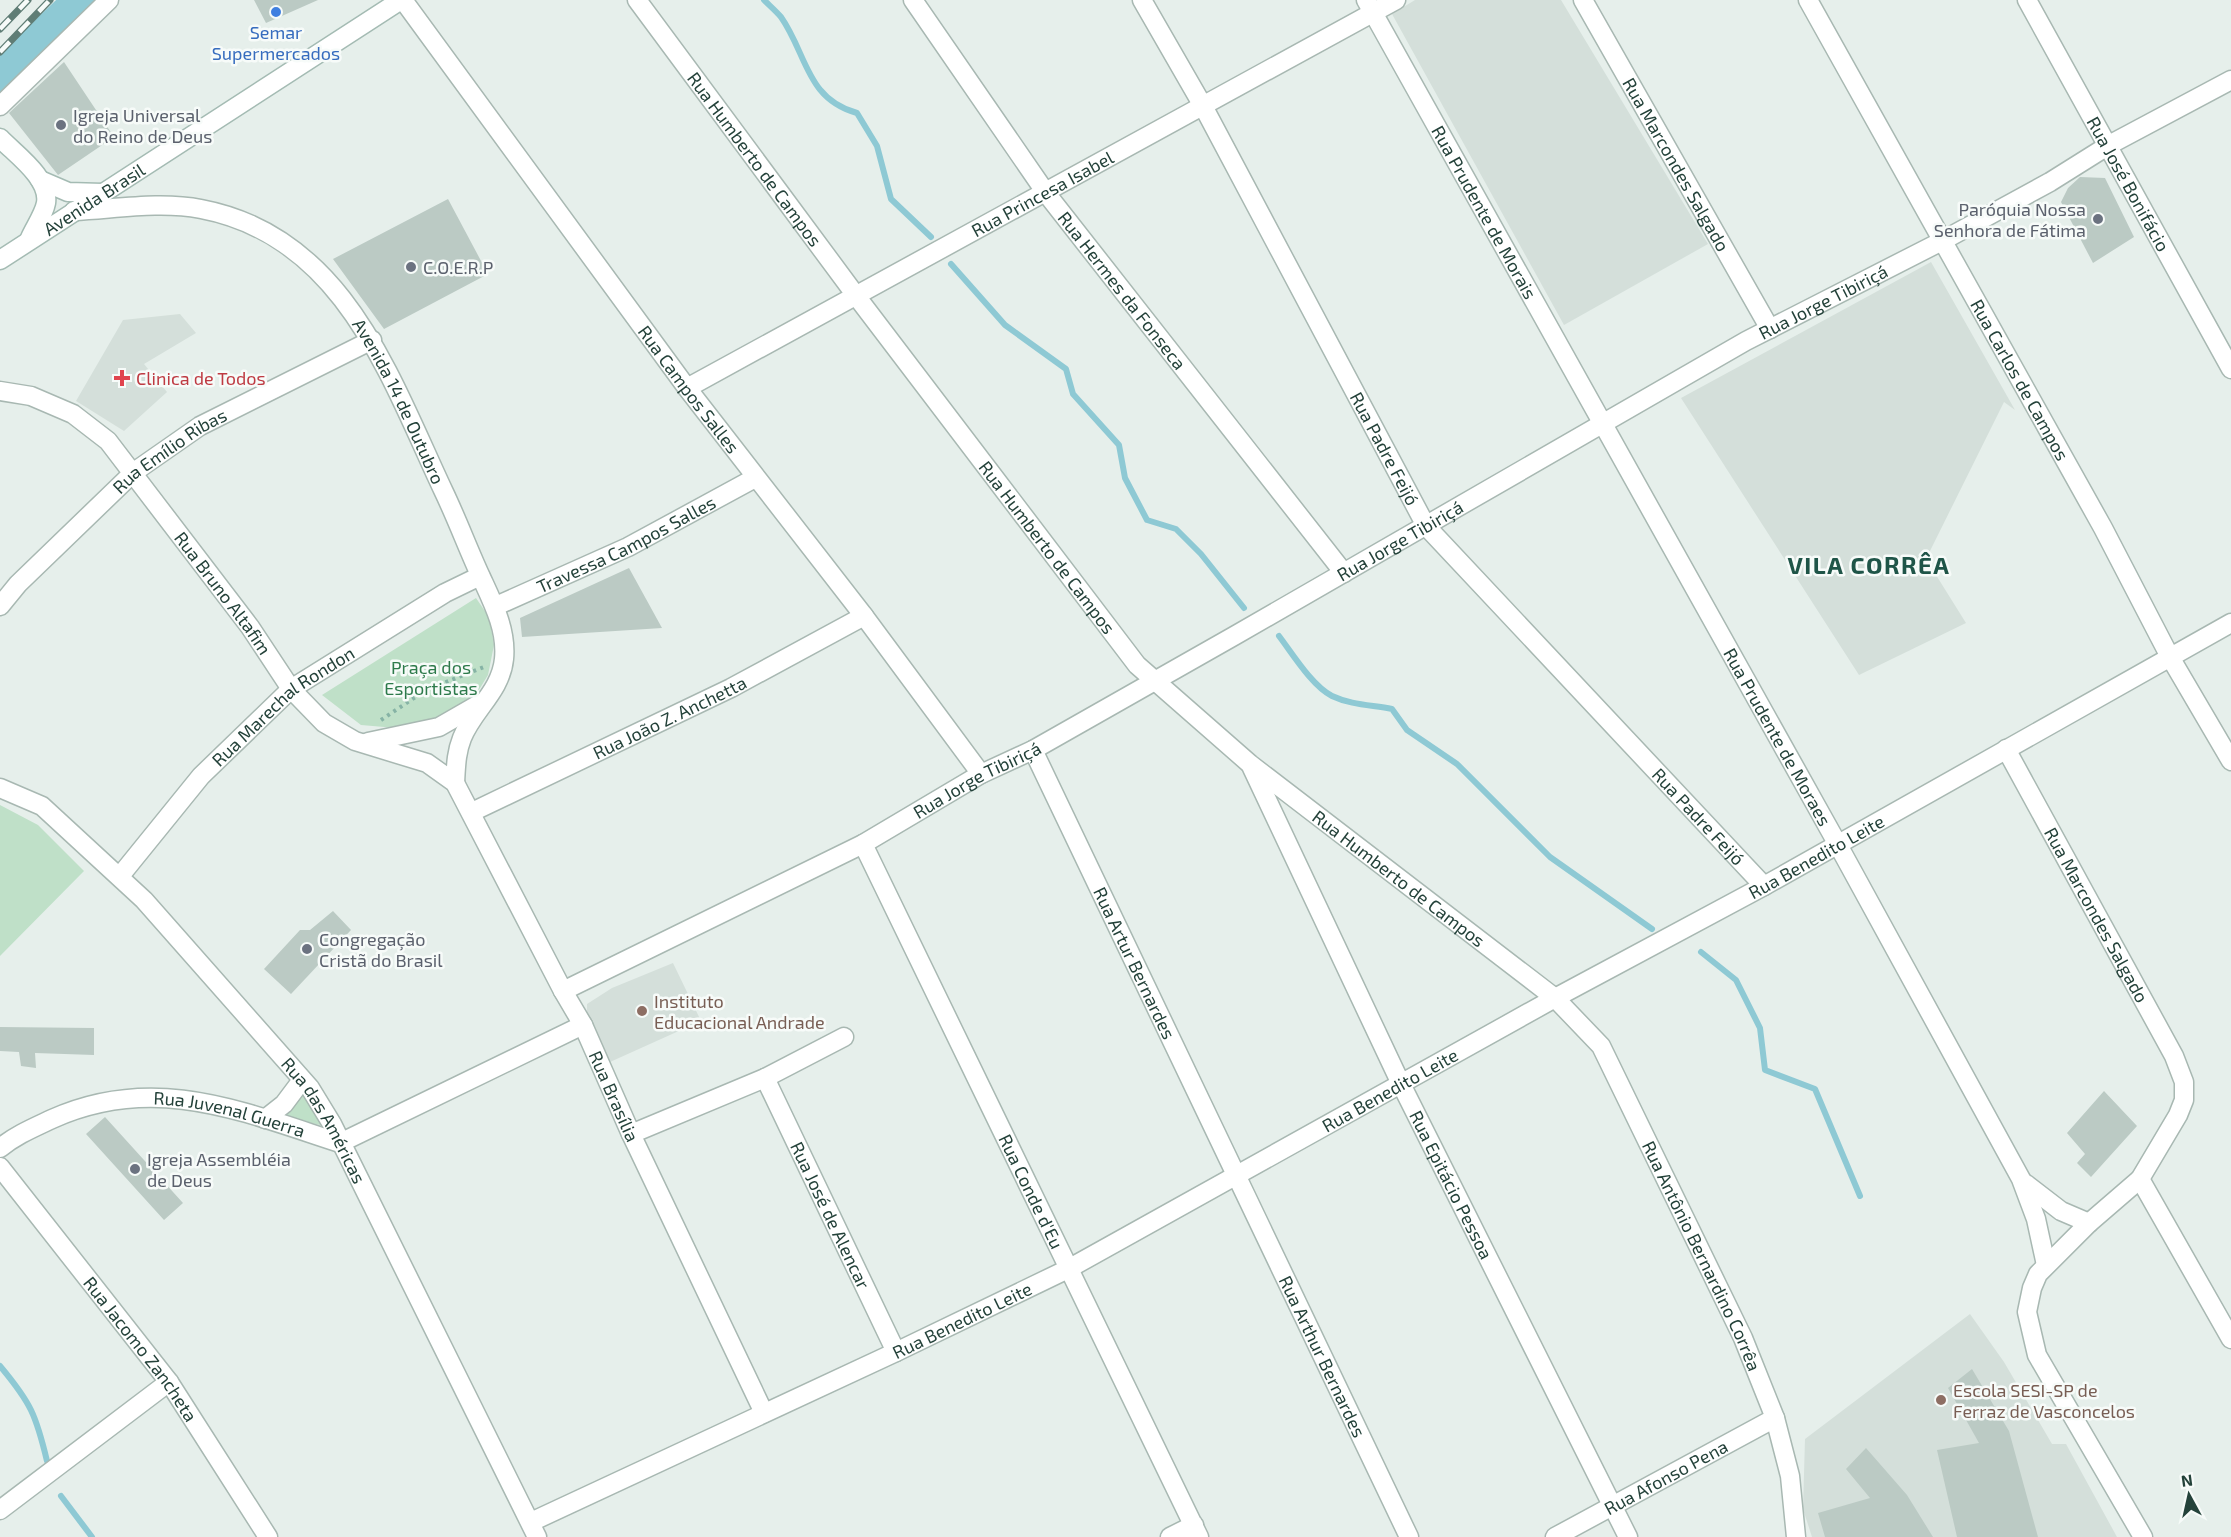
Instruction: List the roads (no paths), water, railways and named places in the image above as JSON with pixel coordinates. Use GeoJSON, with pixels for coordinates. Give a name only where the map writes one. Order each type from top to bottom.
{"type":"FeatureCollection","features":[{"type":"Feature","properties":{"kind":"street"},"geometry":{"type":"LineString","coordinates":[[0,106],[110,0]]}},
{"type":"Feature","properties":{"kind":"street","name":"Avenida Brasil"},"geometry":{"type":"LineString","coordinates":[[0,260],[30,238],[402,0]]}},
{"type":"Feature","properties":{"kind":"street","name":"Rua Campos Salles"},"geometry":{"type":"LineString","coordinates":[[402,0],[687,388],[864,616],[981,774]]}},
{"type":"Feature","properties":{"kind":"street","name":"Rua Humberto de Campos"},"geometry":{"type":"LineString","coordinates":[[637,0],[857,297],[1137,665],[1250,764],[1555,998]]}},
{"type":"Feature","properties":{"kind":"street","name":"Rua Hermes da Fonseca"},"geometry":{"type":"LineString","coordinates":[[913,0],[1046,193],[1344,573]]}},
{"type":"Feature","properties":{"kind":"street","name":"Rua Padre Feijó"},"geometry":{"type":"LineString","coordinates":[[1142,0],[1203,106],[1426,526],[1764,886]]}},
{"type":"Feature","properties":{"kind":"street","name":"Rua Princesa Isabel"},"geometry":{"type":"LineString","coordinates":[[687,388],[1203,106],[1370,6],[1396,0]]}},
{"type":"Feature","properties":{"kind":"street","name":"Rua Marcondes Salgado"},"geometry":{"type":"LineString","coordinates":[[1583,0],[1770,329]]}},
{"type":"Feature","properties":{"kind":"street","name":"Rua Carlos de Campos"},"geometry":{"type":"LineString","coordinates":[[1808,0],[2103,528],[2170,657],[2231,761]]}},
{"type":"Feature","properties":{"kind":"street","name":"Rua José Bonifácio"},"geometry":{"type":"LineString","coordinates":[[2027,0],[2231,369]]}},
{"type":"Feature","properties":{"kind":"street","name":"Rua Prudente de Morais"},"geometry":{"type":"LineString","coordinates":[[1370,6],[1602,425]]}},
{"type":"Feature","properties":{"kind":"street","name":"Rua Jorge Tibiriçá"},"geometry":{"type":"LineString","coordinates":[[562,991],[863,844],[981,774],[1033,750],[1770,329],[1942,241],[2050,182],[2109,145],[2231,80]]}},
{"type":"Feature","properties":{"kind":"street"},"geometry":{"type":"LineString","coordinates":[[0,138],[40,180],[46,194],[46,204],[30,238]]}},
{"type":"Feature","properties":{"kind":"street"},"geometry":{"type":"LineString","coordinates":[[40,180],[68,192],[103,193]]}},
{"type":"Feature","properties":{"kind":"street","name":"Avenida 14 de Outubro"},"geometry":{"type":"LineString","coordinates":[[74,211],[162,206],[199,208],[252,226],[296,250],[348,304],[372,340],[470,545],[480,576],[495,606],[502,634],[504,659],[499,679],[490,697],[462,737],[457,753],[455,783]]}},
{"type":"Feature","properties":{"kind":"street","name":"Rua Emílio Ribas"},"geometry":{"type":"LineString","coordinates":[[0,606],[48,553],[134,472],[200,426],[372,340]]}},
{"type":"Feature","properties":{"kind":"street","name":"Rua Bruno Altafim"},"geometry":{"type":"LineString","coordinates":[[0,391],[31,396],[73,414],[108,441],[134,472],[250,627],[291,689],[324,723],[359,742],[427,763],[455,783]]}},
{"type":"Feature","properties":{"kind":"street","name":"Rua Prudente de Moraes"},"geometry":{"type":"LineString","coordinates":[[1602,425],[1837,843],[2020,1179],[2036,1219],[2046,1265]]}},
{"type":"Feature","properties":{"kind":"street","name":"Travessa Campos Salles"},"geometry":{"type":"LineString","coordinates":[[495,606],[628,547],[755,478]]}},
{"type":"Feature","properties":{"kind":"street","name":"Rua Marechal Rondon"},"geometry":{"type":"LineString","coordinates":[[120,876],[201,776],[291,689],[445,594],[480,576]]}},
{"type":"Feature","properties":{"kind":"street","name":"Rua João Z. Anchetta"},"geometry":{"type":"LineString","coordinates":[[472,812],[731,688],[864,616]]}},
{"type":"Feature","properties":{"kind":"street","name":"Rua Benedito Leite"},"geometry":{"type":"LineString","coordinates":[[534,1530],[764,1413],[1068,1269],[1555,998],[1764,886],[2231,623]]}},
{"type":"Feature","properties":{"kind":"street"},"geometry":{"type":"LineString","coordinates":[[359,742],[439,727],[490,697]]}},
{"type":"Feature","properties":{"kind":"street","name":"Rua Marcondes Salgado"},"geometry":{"type":"LineString","coordinates":[[2006,748],[2174,1056],[2184,1082],[2184,1100],[2178,1115],[2140,1179]]}},
{"type":"Feature","properties":{"kind":"street","name":"Rua Artur Bernardes"},"geometry":{"type":"LineString","coordinates":[[1033,750],[1236,1176]]}},
{"type":"Feature","properties":{"kind":"street","name":"Rua Epitácio Pessoa"},"geometry":{"type":"LineString","coordinates":[[1250,764],[1401,1084],[1628,1537]]}},
{"type":"Feature","properties":{"kind":"street","name":"Rua Brasília"},"geometry":{"type":"LineString","coordinates":[[455,783],[472,812],[562,991],[583,1025],[631,1134],[764,1413]]}},
{"type":"Feature","properties":{"kind":"street","name":"Rua das Américas"},"geometry":{"type":"LineString","coordinates":[[0,788],[42,806],[120,876],[144,900],[302,1080],[332,1124],[534,1530]]}},
{"type":"Feature","properties":{"kind":"street","name":"Rua Conde d'Eu"},"geometry":{"type":"LineString","coordinates":[[863,844],[1196,1531]]}},
{"type":"Feature","properties":{"kind":"street","name":"Rua Antônio Bernardino Corrêa"},"geometry":{"type":"LineString","coordinates":[[1555,998],[1590,1032],[1613,1068],[1743,1338],[1775,1418],[1790,1476],[1796,1537]]}},
{"type":"Feature","properties":{"kind":"street"},"geometry":{"type":"LineString","coordinates":[[340,1143],[583,1025]]}},
{"type":"Feature","properties":{"kind":"street"},"geometry":{"type":"LineString","coordinates":[[631,1134],[765,1078],[844,1037]]}},
{"type":"Feature","properties":{"kind":"street","name":"Rua José de Alencar"},"geometry":{"type":"LineString","coordinates":[[765,1078],[896,1352]]}},
{"type":"Feature","properties":{"kind":"street"},"geometry":{"type":"LineString","coordinates":[[266,1119],[284,1104],[302,1080]]}},
{"type":"Feature","properties":{"kind":"street","name":"Rua Juvenal Guerra"},"geometry":{"type":"LineString","coordinates":[[0,1148],[23,1132],[75,1109],[105,1101],[136,1097],[193,1099],[340,1143]]}},
{"type":"Feature","properties":{"kind":"street","name":"Rua Jacomo Zancheta"},"geometry":{"type":"LineString","coordinates":[[0,1167],[169,1382],[268,1537]]}},
{"type":"Feature","properties":{"kind":"street","name":"Rua Arthur Bernardes"},"geometry":{"type":"LineString","coordinates":[[1236,1176],[1409,1537]]}},
{"type":"Feature","properties":{"kind":"street","name":"Rua Prudente de Moraes"},"geometry":{"type":"LineString","coordinates":[[2020,1179],[2061,1211],[2089,1223]]}},
{"type":"Feature","properties":{"kind":"street"},"geometry":{"type":"LineString","coordinates":[[2143,1537],[2037,1355],[2027,1312],[2032,1288],[2046,1265],[2089,1223],[2140,1179],[2231,1339]]}},
{"type":"Feature","properties":{"kind":"street"},"geometry":{"type":"LineString","coordinates":[[0,1510],[169,1382]]}},
{"type":"Feature","properties":{"kind":"street","name":"Rua Afonso Pena"},"geometry":{"type":"LineString","coordinates":[[1556,1537],[1775,1418]]}},
{"type":"Feature","properties":{"kind":"street"},"geometry":{"type":"LineString","coordinates":[[1170,1537],[1196,1531]]}},
{"type":"Feature","properties":{"kind":"waterway"},"geometry":{"type":"LineString","coordinates":[[0,76],[81,0]]}},
{"type":"Feature","properties":{"kind":"waterway"},"geometry":{"type":"LineString","coordinates":[[764,0],[781,17],[790,31],[817,86],[840,106],[857,113],[877,146],[891,199],[931,237]]}},
{"type":"Feature","properties":{"kind":"waterway"},"geometry":{"type":"LineString","coordinates":[[951,264],[1005,325],[1066,369],[1073,394],[1119,445],[1125,478],[1147,520],[1176,529],[1201,554],[1244,608]]}},
{"type":"Feature","properties":{"kind":"waterway"},"geometry":{"type":"LineString","coordinates":[[1279,636],[1317,685],[1332,696],[1347,701],[1392,709],[1407,730],[1457,764],[1550,857],[1652,929]]}},
{"type":"Feature","properties":{"kind":"waterway"},"geometry":{"type":"LineString","coordinates":[[1701,952],[1736,980],[1760,1028],[1765,1070],[1815,1089],[1860,1196]]}},
{"type":"Feature","properties":{"kind":"waterway"},"geometry":{"type":"LineString","coordinates":[[0,1366],[31,1410],[47,1461]]}},
{"type":"Feature","properties":{"kind":"waterway"},"geometry":{"type":"LineString","coordinates":[[61,1496],[92,1537]]}},
{"type":"Feature","properties":{"kind":"railway"},"geometry":{"type":"LineString","coordinates":[[0,29],[28,0]]}},
{"type":"Feature","properties":{"kind":"railway"},"geometry":{"type":"LineString","coordinates":[[0,52],[50,0]]}},
{"type":"Feature","properties":{"kind":"place","name":"Semar Supermercados"},"geometry":{"type":"Point","coordinates":[276,12]}},
{"type":"Feature","properties":{"kind":"place","name":"Igreja Universal do Reino de Deus"},"geometry":{"type":"Point","coordinates":[61,125]}},
{"type":"Feature","properties":{"kind":"place","name":"Paróquia Nossa Senhora de Fátima"},"geometry":{"type":"Point","coordinates":[2098,219]}},
{"type":"Feature","properties":{"kind":"place","name":"C.O.E.R.P"},"geometry":{"type":"Point","coordinates":[411,267]}},
{"type":"Feature","properties":{"kind":"place","name":"Clinica de Todos"},"geometry":{"type":"Point","coordinates":[122,378]}},
{"type":"Feature","properties":{"kind":"place","name":"Congregação Cristã do Brasil"},"geometry":{"type":"Point","coordinates":[307,949]}},
{"type":"Feature","properties":{"kind":"place","name":"Instituto Educacional Andrade"},"geometry":{"type":"Point","coordinates":[642,1011]}},
{"type":"Feature","properties":{"kind":"place","name":"Igreja Assembléia de Deus"},"geometry":{"type":"Point","coordinates":[135,1169]}},
{"type":"Feature","properties":{"kind":"place","name":"Escola SESI-SP de Ferraz de Vasconcelos"},"geometry":{"type":"Point","coordinates":[1941,1400]}},
{"type":"Feature","properties":{"kind":"district","name":"VILA CORRÊA"},"geometry":{"type":"Point","coordinates":[1869,564]}},
{"type":"Feature","properties":{"kind":"park label","name":"Praça dos Esportistas"},"geometry":{"type":"Point","coordinates":[431,677]}}]}
